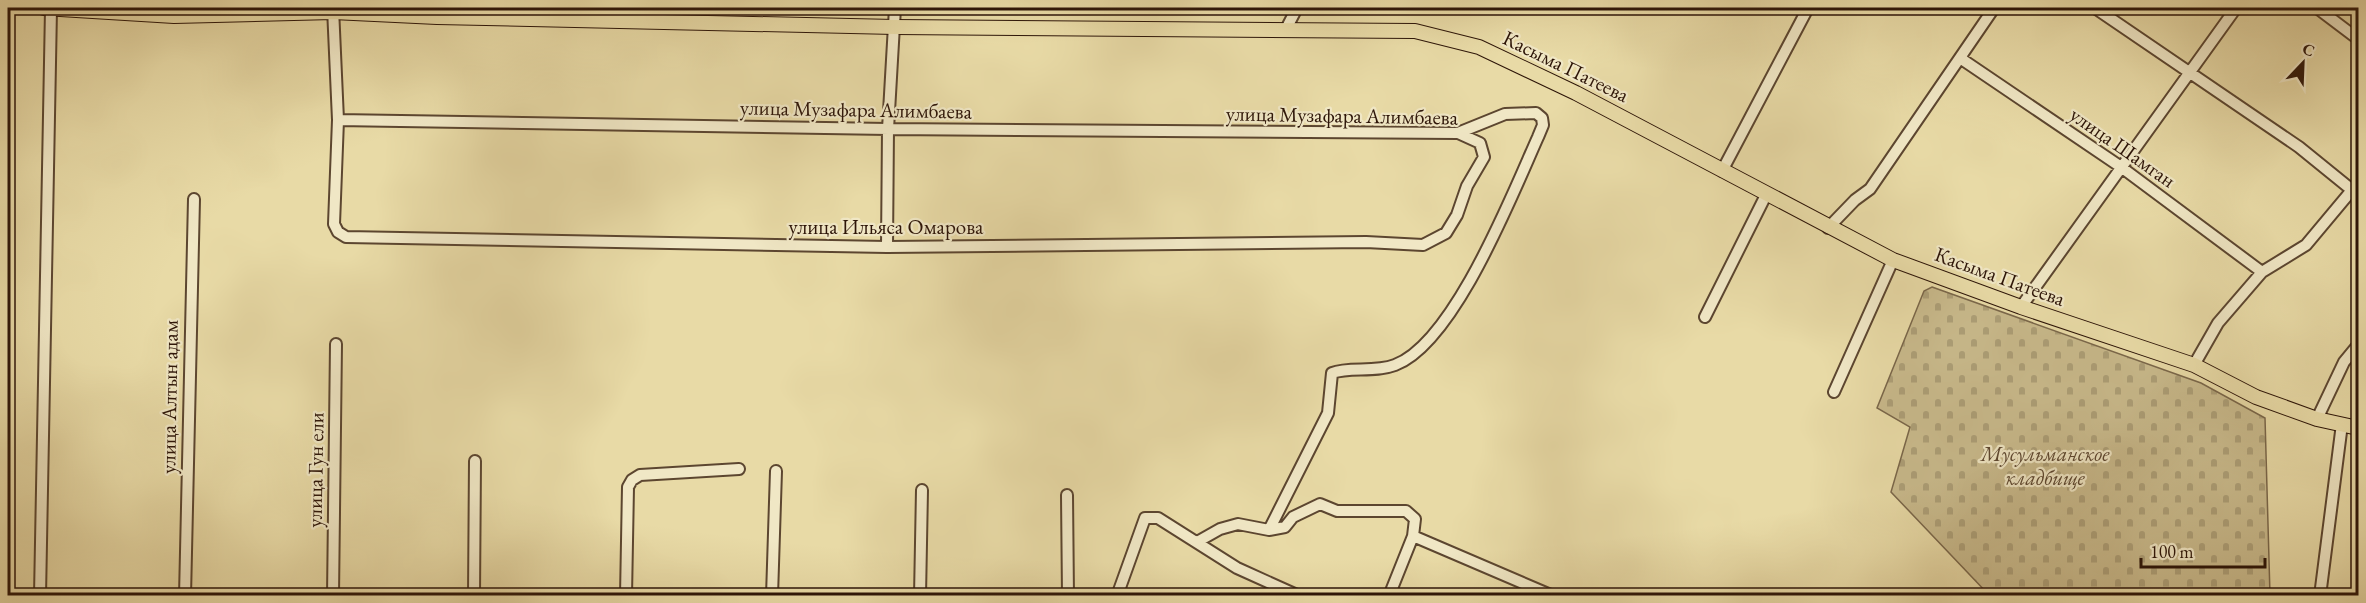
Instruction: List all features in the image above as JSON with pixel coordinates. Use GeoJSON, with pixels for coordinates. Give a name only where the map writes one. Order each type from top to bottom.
{"type":"FeatureCollection","features":[{"type":"Feature","properties":{"kind":"main road","name":"Касыма Патеева"},"geometry":{"type":"LineString","coordinates":[[48,8],[174,16],[333,10],[437,17],[895,27],[1415,31],[1479,47],[1576,93],[1828,228],[1893,260],[2021,307],[2194,365],[2256,397],[2317,419],[2358,428]]}},
{"type":"Feature","properties":{"kind":"street"},"geometry":{"type":"LineString","coordinates":[[40,596],[48,8]]}},
{"type":"Feature","properties":{"kind":"street"},"geometry":{"type":"LineString","coordinates":[[887,248],[888,129],[895,8]]}},
{"type":"Feature","properties":{"kind":"street"},"geometry":{"type":"LineString","coordinates":[[1286,29],[1297,8]]}},
{"type":"Feature","properties":{"kind":"street"},"geometry":{"type":"LineString","coordinates":[[1722,171],[1808,8]]}},
{"type":"Feature","properties":{"kind":"street"},"geometry":{"type":"LineString","coordinates":[[1828,228],[1855,200],[1870,189],[1994,8]]}},
{"type":"Feature","properties":{"kind":"street"},"geometry":{"type":"LineString","coordinates":[[2095,8],[2300,147],[2355,189],[2306,245],[2262,272],[2218,323],[2194,365]]}},
{"type":"Feature","properties":{"kind":"street"},"geometry":{"type":"LineString","coordinates":[[2021,307],[2236,8]]}},
{"type":"Feature","properties":{"kind":"street"},"geometry":{"type":"LineString","coordinates":[[2317,8],[2358,39]]}},
{"type":"Feature","properties":{"kind":"street"},"geometry":{"type":"LineString","coordinates":[[333,10],[338,120]]}},
{"type":"Feature","properties":{"kind":"street","name":"улица Шамган"},"geometry":{"type":"LineString","coordinates":[[1960,58],[2121,167],[2262,272]]}},
{"type":"Feature","properties":{"kind":"street"},"geometry":{"type":"LineString","coordinates":[[1269,530],[1328,413],[1332,373],[1338,370],[1368,371],[1396,365],[1425,346],[1439,329],[1501,219],[1538,137],[1542,118],[1536,113],[1505,114],[1458,134]]}},
{"type":"Feature","properties":{"kind":"street","name":"улица Музафара Алимбаева"},"geometry":{"type":"LineString","coordinates":[[338,120],[888,129],[1458,134],[1480,143]]}},
{"type":"Feature","properties":{"kind":"street","name":"улица Ильяса Омарова"},"geometry":{"type":"LineString","coordinates":[[338,120],[334,224],[338,232],[346,237],[887,248],[1354,243],[1423,245],[1446,233],[1457,215],[1467,186],[1484,157],[1480,143]]}},
{"type":"Feature","properties":{"kind":"street"},"geometry":{"type":"LineString","coordinates":[[1705,317],[1766,195]]}},
{"type":"Feature","properties":{"kind":"street","name":"улица Алтын адам"},"geometry":{"type":"LineString","coordinates":[[185,596],[194,199]]}},
{"type":"Feature","properties":{"kind":"street"},"geometry":{"type":"LineString","coordinates":[[1834,392],[1893,260]]}},
{"type":"Feature","properties":{"kind":"street","name":"улица Гун ели"},"geometry":{"type":"LineString","coordinates":[[333,596],[336,344]]}},
{"type":"Feature","properties":{"kind":"street"},"geometry":{"type":"LineString","coordinates":[[2317,419],[2344,362],[2358,345]]}},
{"type":"Feature","properties":{"kind":"street"},"geometry":{"type":"LineString","coordinates":[[2320,596],[2342,424]]}},
{"type":"Feature","properties":{"kind":"street"},"geometry":{"type":"LineString","coordinates":[[474,596],[475,461]]}},
{"type":"Feature","properties":{"kind":"street"},"geometry":{"type":"LineString","coordinates":[[626,596],[628,487],[632,480],[640,476],[740,470]]}},
{"type":"Feature","properties":{"kind":"street"},"geometry":{"type":"LineString","coordinates":[[772,596],[776,471]]}},
{"type":"Feature","properties":{"kind":"street"},"geometry":{"type":"LineString","coordinates":[[920,596],[922,490]]}},
{"type":"Feature","properties":{"kind":"street"},"geometry":{"type":"LineString","coordinates":[[1067,495],[1068,596]]}},
{"type":"Feature","properties":{"kind":"street"},"geometry":{"type":"LineString","coordinates":[[1197,542],[1220,529],[1238,524],[1269,530],[1285,527],[1293,517],[1320,504],[1337,511],[1406,511],[1415,519],[1413,536],[1389,596]]}},
{"type":"Feature","properties":{"kind":"street"},"geometry":{"type":"LineString","coordinates":[[1117,596],[1145,518],[1158,519],[1237,568],[1299,596]]}},
{"type":"Feature","properties":{"kind":"street"},"geometry":{"type":"LineString","coordinates":[[1413,536],[1553,596]]}},
{"type":"Feature","properties":{"kind":"green space","name":"Мусульманское кладбище"},"geometry":{"type":"Polygon","coordinates":[[[1932,287],[2201,383],[2265,418],[2270,595],[1989,595],[1891,492],[1910,427],[1877,408],[1924,291],[1932,287]]]}}]}
